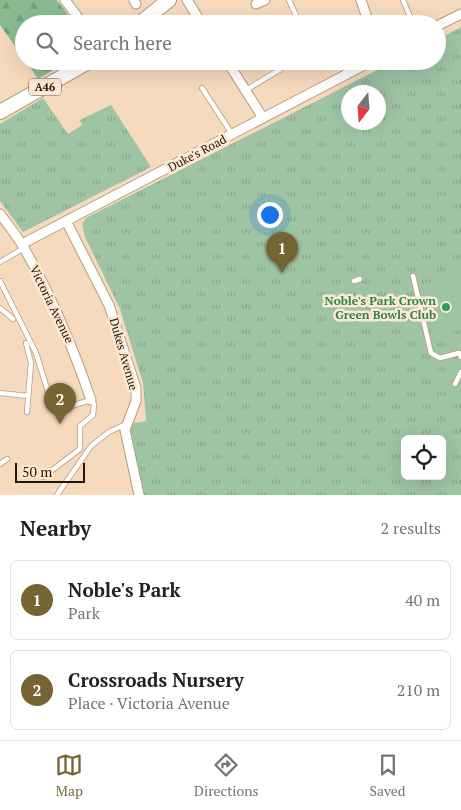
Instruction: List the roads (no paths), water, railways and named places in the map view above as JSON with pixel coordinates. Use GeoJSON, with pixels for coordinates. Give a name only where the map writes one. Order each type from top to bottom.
{"type":"FeatureCollection","features":[{"type":"Feature","properties":{"kind":"main road"},"geometry":{"type":"LineString","coordinates":[[150,15],[169,0]]}},
{"type":"Feature","properties":{"kind":"main road","name":"A46"},"geometry":{"type":"LineString","coordinates":[[0,112],[74,70]]}},
{"type":"Feature","properties":{"kind":"street"},"geometry":{"type":"LineString","coordinates":[[65,0],[76,15]]}},
{"type":"Feature","properties":{"kind":"street"},"geometry":{"type":"LineString","coordinates":[[187,0],[196,15]]}},
{"type":"Feature","properties":{"kind":"street"},"geometry":{"type":"LineString","coordinates":[[361,0],[366,15]]}},
{"type":"Feature","properties":{"kind":"street"},"geometry":{"type":"LineString","coordinates":[[446,22],[461,14]]}},
{"type":"Feature","properties":{"kind":"street"},"geometry":{"type":"LineString","coordinates":[[233,70],[264,118]]}},
{"type":"Feature","properties":{"kind":"street","name":"Duke's Road"},"geometry":{"type":"LineString","coordinates":[[23,246],[66,221],[355,70]]}},
{"type":"Feature","properties":{"kind":"street","name":"Victoria Avenue"},"geometry":{"type":"LineString","coordinates":[[0,214],[23,246],[53,304],[74,350],[91,400]]}},
{"type":"Feature","properties":{"kind":"street","name":"Dukes Avenue"},"geometry":{"type":"LineString","coordinates":[[66,221],[109,305],[136,388],[136,401],[126,424]]}},
{"type":"Feature","properties":{"kind":"street"},"geometry":{"type":"LineString","coordinates":[[126,424],[125,430],[139,495]]}},
{"type":"Feature","properties":{"kind":"lane"},"geometry":{"type":"LineString","coordinates":[[289,0],[296,15]]}},
{"type":"Feature","properties":{"kind":"lane"},"geometry":{"type":"LineString","coordinates":[[402,0],[409,15]]}},
{"type":"Feature","properties":{"kind":"lane"},"geometry":{"type":"LineString","coordinates":[[246,90],[279,70]]}},
{"type":"Feature","properties":{"kind":"lane"},"geometry":{"type":"LineString","coordinates":[[202,88],[232,134]]}},
{"type":"Feature","properties":{"kind":"lane"},"geometry":{"type":"LineString","coordinates":[[0,262],[23,246]]}},
{"type":"Feature","properties":{"kind":"lane"},"geometry":{"type":"LineString","coordinates":[[413,276],[431,353],[440,358],[459,353],[461,357]]}},
{"type":"Feature","properties":{"kind":"lane"},"geometry":{"type":"LineString","coordinates":[[354,281],[360,279]]}},
{"type":"Feature","properties":{"kind":"lane"},"geometry":{"type":"LineString","coordinates":[[0,281],[36,353],[54,411],[91,400],[94,404],[93,415],[80,426],[80,449],[44,476]]}},
{"type":"Feature","properties":{"kind":"lane"},"geometry":{"type":"LineString","coordinates":[[0,308],[13,319]]}},
{"type":"Feature","properties":{"kind":"lane"},"geometry":{"type":"LineString","coordinates":[[26,343],[31,363],[27,412]]}},
{"type":"Feature","properties":{"kind":"lane"},"geometry":{"type":"LineString","coordinates":[[455,384],[461,372]]}},
{"type":"Feature","properties":{"kind":"lane"},"geometry":{"type":"LineString","coordinates":[[0,393],[28,396]]}},
{"type":"Feature","properties":{"kind":"lane"},"geometry":{"type":"LineString","coordinates":[[57,495],[92,446],[109,432],[126,424]]}},
{"type":"Feature","properties":{"kind":"lane"},"geometry":{"type":"LineString","coordinates":[[0,464],[7,459]]}},
{"type":"Feature","properties":{"kind":"place","name":"Noble's Park"},"geometry":{"type":"Point","coordinates":[282,273]}},
{"type":"Feature","properties":{"kind":"place","name":"Noble's Park Crown Green Bowls Club"},"geometry":{"type":"Point","coordinates":[446,307]}},
{"type":"Feature","properties":{"kind":"place","name":"Crossroads Nursery"},"geometry":{"type":"Point","coordinates":[60,424]}}]}
